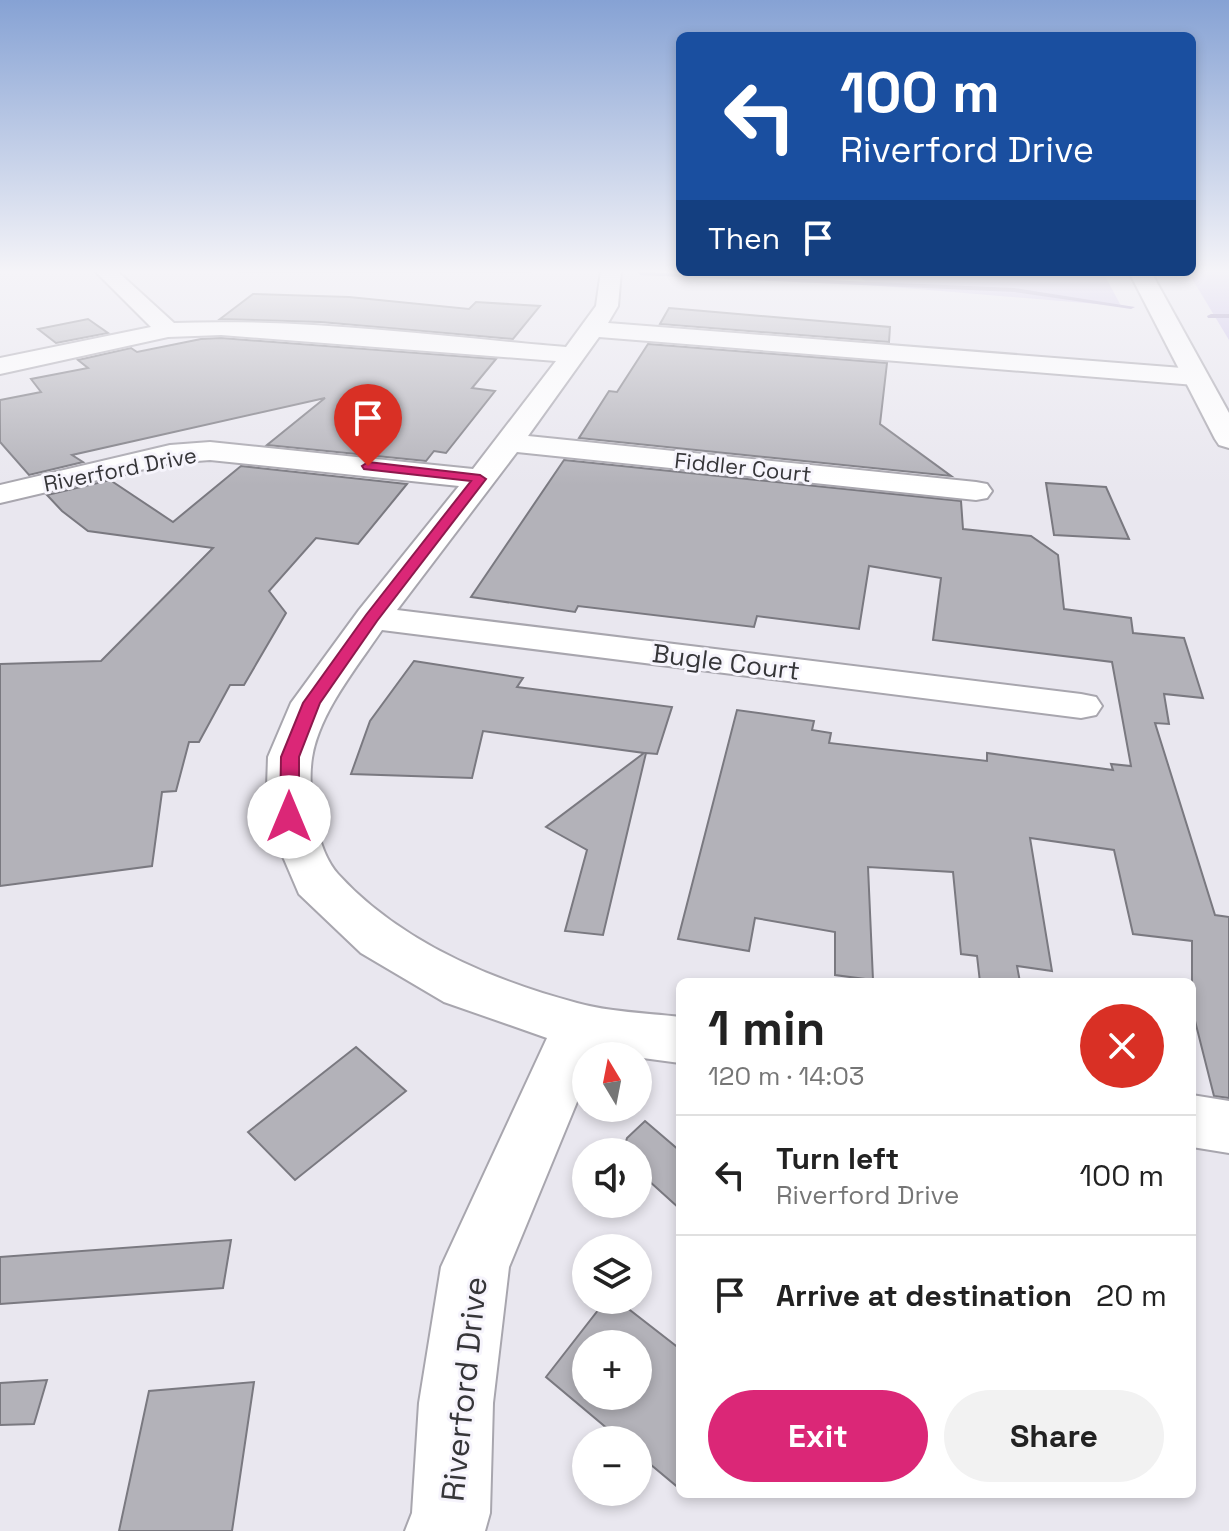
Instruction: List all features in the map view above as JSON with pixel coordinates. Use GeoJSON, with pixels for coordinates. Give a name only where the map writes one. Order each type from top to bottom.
{"type":"FeatureCollection","features":[{"type":"Feature","properties":{"kind":"street"},"geometry":{"type":"LineString","coordinates":[[0,366],[110,342]]}},
{"type":"Feature","properties":{"kind":"street"},"geometry":{"type":"LineString","coordinates":[[582,342],[509,443],[372,618],[312,703],[290,757],[289,817],[316,882],[379,939],[463,987],[580,1027],[676,1039]]}},
{"type":"Feature","properties":{"kind":"street"},"geometry":{"type":"LineString","coordinates":[[590,342],[1195,377]]}},
{"type":"Feature","properties":{"kind":"street"},"geometry":{"type":"LineString","coordinates":[[1177,342],[1229,439]]}},
{"type":"Feature","properties":{"kind":"street","name":"Fiddler Court"},"geometry":{"type":"LineString","coordinates":[[509,443],[976,491]]}},
{"type":"Feature","properties":{"kind":"street","name":"Riverford Drive"},"geometry":{"type":"LineString","coordinates":[[0,494],[170,454],[210,451],[480,479]]}},
{"type":"Feature","properties":{"kind":"street","name":"Bugle Court"},"geometry":{"type":"LineString","coordinates":[[372,618],[1081,706]]}},
{"type":"Feature","properties":{"kind":"street","name":"Riverford Drive"},"geometry":{"type":"LineString","coordinates":[[445,1531],[451,1513],[456,1403],[475,1267],[580,1027]]}},
{"type":"Feature","properties":{"kind":"street"},"geometry":{"type":"LineString","coordinates":[[1196,1122],[1229,1127]]}},
{"type":"Feature","properties":{"kind":"building"},"geometry":{"type":"Polygon","coordinates":[[[184,342],[279,342],[496,359],[472,388],[495,391],[446,453],[434,451],[426,461],[267,445],[325,398],[72,455],[83,462],[29,475],[0,442],[0,400],[41,392],[31,379],[88,368],[78,360],[131,348],[137,352],[184,342]]]}},
{"type":"Feature","properties":{"kind":"building"},"geometry":{"type":"Polygon","coordinates":[[[648,344],[887,363],[880,424],[951,476],[579,438],[609,391],[617,392],[648,344]]]}},
{"type":"Feature","properties":{"kind":"building"},"geometry":{"type":"Polygon","coordinates":[[[564,460],[961,501],[963,529],[1031,536],[1058,555],[1064,609],[1131,618],[1133,633],[1184,638],[1203,698],[1164,694],[1169,724],[1155,723],[1215,915],[1229,917],[1229,1098],[1214,1096],[1196,1025],[1192,941],[1133,934],[1114,850],[1030,838],[1052,971],[1017,966],[1019,978],[980,978],[977,956],[961,954],[953,872],[868,867],[873,978],[835,975],[835,932],[755,918],[749,951],[678,939],[737,710],[814,721],[812,730],[831,733],[829,743],[987,761],[987,753],[1113,770],[1111,764],[1131,766],[1112,662],[933,640],[941,578],[869,566],[859,629],[757,616],[754,627],[578,606],[575,612],[471,597],[564,460]]]}},
{"type":"Feature","properties":{"kind":"building"},"geometry":{"type":"Polygon","coordinates":[[[241,466],[407,484],[358,544],[316,538],[269,591],[286,613],[244,685],[230,685],[199,742],[189,742],[176,791],[162,792],[152,866],[0,886],[0,664],[101,661],[213,548],[88,531],[47,495],[110,480],[173,522],[241,466]]]}},
{"type":"Feature","properties":{"kind":"building"},"geometry":{"type":"Polygon","coordinates":[[[1046,483],[1106,487],[1129,539],[1054,535],[1046,483]]]}},
{"type":"Feature","properties":{"kind":"building"},"geometry":{"type":"Polygon","coordinates":[[[414,661],[523,678],[517,687],[672,707],[657,754],[646,753],[603,935],[565,931],[587,850],[546,827],[644,753],[483,731],[472,778],[351,774],[370,721],[414,661]]]}},
{"type":"Feature","properties":{"kind":"building"},"geometry":{"type":"Polygon","coordinates":[[[356,1047],[406,1091],[295,1180],[248,1132],[356,1047]]]}},
{"type":"Feature","properties":{"kind":"building"},"geometry":{"type":"Polygon","coordinates":[[[644,1122],[676,1148],[676,1205],[652,1184],[652,1138],[627,1138],[644,1122]]]}},
{"type":"Feature","properties":{"kind":"building"},"geometry":{"type":"Polygon","coordinates":[[[231,1240],[223,1288],[0,1304],[0,1257],[231,1240]]]}},
{"type":"Feature","properties":{"kind":"building"},"geometry":{"type":"Polygon","coordinates":[[[595,1314],[635,1314],[676,1346],[676,1486],[652,1466],[652,1426],[604,1426],[585,1410],[652,1410],[652,1330],[583,1330],[595,1314]]]}},
{"type":"Feature","properties":{"kind":"building"},"geometry":{"type":"Polygon","coordinates":[[[572,1344],[572,1399],[546,1377],[572,1344]]]}},
{"type":"Feature","properties":{"kind":"building"},"geometry":{"type":"Polygon","coordinates":[[[47,1380],[34,1424],[0,1425],[0,1383],[47,1380]]]}},
{"type":"Feature","properties":{"kind":"building"},"geometry":{"type":"Polygon","coordinates":[[[254,1382],[232,1531],[119,1531],[149,1391],[254,1382]]]}},
{"type":"Feature","properties":{"kind":"route"},"geometry":{"type":"LineString","coordinates":[[289,817],[290,757],[312,703],[372,618],[480,479],[368,466]]}}]}
